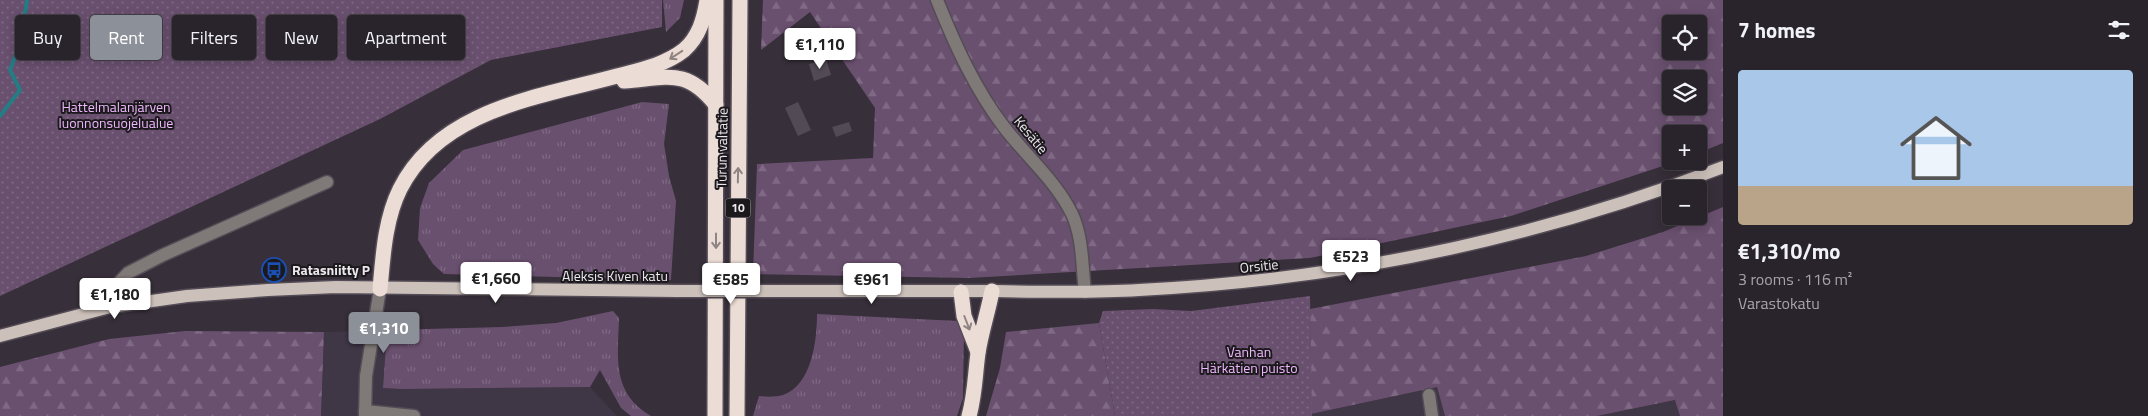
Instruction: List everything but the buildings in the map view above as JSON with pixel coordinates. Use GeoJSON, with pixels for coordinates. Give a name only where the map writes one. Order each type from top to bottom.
{"type":"FeatureCollection","features":[{"type":"Feature","properties":{"kind":"highway"},"geometry":{"type":"LineString","coordinates":[[380,289],[391,214],[400,189],[416,164],[434,145],[463,124],[534,96],[593,83],[652,66],[672,58],[685,49],[699,31],[705,17],[707,0]]}},
{"type":"Feature","properties":{"kind":"highway","name":"Turun valtatie"},"geometry":{"type":"LineString","coordinates":[[715,416],[716,0]]}},
{"type":"Feature","properties":{"kind":"highway","name":"Turun valtatie"},"geometry":{"type":"LineString","coordinates":[[737,416],[740,0]]}},
{"type":"Feature","properties":{"kind":"highway"},"geometry":{"type":"LineString","coordinates":[[593,83],[676,77],[697,84],[716,105]]}},
{"type":"Feature","properties":{"kind":"highway"},"geometry":{"type":"LineString","coordinates":[[969,416],[974,398],[978,352],[988,317],[992,291]]}},
{"type":"Feature","properties":{"kind":"highway"},"geometry":{"type":"LineString","coordinates":[[961,292],[964,316],[978,352]]}},
{"type":"Feature","properties":{"kind":"highway"},"geometry":{"type":"LineString","coordinates":[[737,345],[742,416]]}},
{"type":"Feature","properties":{"kind":"main road","name":"Orsitie"},"geometry":{"type":"LineString","coordinates":[[784,291],[1138,291],[1282,279],[1352,268],[1455,248],[1569,218],[1660,191],[1723,167]]}},
{"type":"Feature","properties":{"kind":"main road","name":"Aleksis Kiven katu"},"geometry":{"type":"LineString","coordinates":[[0,336],[110,307],[188,296],[268,290],[336,287],[380,289],[784,291]]}},
{"type":"Feature","properties":{"kind":"street","name":"Kesätie"},"geometry":{"type":"LineString","coordinates":[[937,0],[958,52],[985,99],[1003,126],[1060,194],[1072,214],[1080,240],[1085,292]]}},
{"type":"Feature","properties":{"kind":"street"},"geometry":{"type":"LineString","coordinates":[[110,307],[115,286],[128,273],[163,255],[327,182]]}},
{"type":"Feature","properties":{"kind":"street"},"geometry":{"type":"LineString","coordinates":[[380,289],[366,376],[365,413],[414,416]]}},
{"type":"Feature","properties":{"kind":"street"},"geometry":{"type":"LineString","coordinates":[[1428,395],[1432,416]]}},
{"type":"Feature","properties":{"kind":"shaded area"},"geometry":{"type":"Polygon","coordinates":[[[387,330],[383,388],[590,387],[617,416],[321,416],[324,332],[387,330]]]}},
{"type":"Feature","properties":{"kind":"shaded area"},"geometry":{"type":"Polygon","coordinates":[[[1437,387],[1445,416],[1304,416],[1311,414],[1437,387]]]}},
{"type":"Feature","properties":{"kind":"shaded area"},"geometry":{"type":"Polygon","coordinates":[[[1676,400],[1680,416],[1597,416],[1676,400]]]}},
{"type":"Feature","properties":{"kind":"green space","name":"Hattelmalanjärven luonnonsuojelualue"},"geometry":{"type":"Polygon","coordinates":[[[0,0],[662,0],[662,27],[491,60],[380,119],[0,296],[0,0]]]}},
{"type":"Feature","properties":{"kind":"green space"},"geometry":{"type":"Polygon","coordinates":[[[663,0],[684,0],[680,18],[666,32],[663,0]]]}},
{"type":"Feature","properties":{"kind":"green space"},"geometry":{"type":"Polygon","coordinates":[[[763,0],[1723,0],[1723,143],[1707,150],[1707,125],[1662,125],[1662,166],[1511,216],[1310,258],[969,278],[753,274],[757,164],[873,158],[875,108],[810,12],[761,50],[763,0]]]}},
{"type":"Feature","properties":{"kind":"green space"},"geometry":{"type":"Polygon","coordinates":[[[642,102],[669,104],[664,144],[669,176],[676,201],[671,280],[444,274],[433,264],[418,240],[420,208],[429,183],[463,150],[642,102]]]}},
{"type":"Feature","properties":{"kind":"green space"},"geometry":{"type":"Polygon","coordinates":[[[1723,207],[1723,416],[1680,416],[1675,400],[1597,416],[1445,416],[1437,387],[1311,414],[1310,309],[1586,256],[1680,225],[1707,225],[1707,214],[1723,207]]]}},
{"type":"Feature","properties":{"kind":"green space","name":"Vanhan Härkätien puisto"},"geometry":{"type":"Polygon","coordinates":[[[1310,296],[1312,416],[1115,416],[1099,323],[1103,311],[1153,309],[1191,311],[1310,296]]]}},
{"type":"Feature","properties":{"kind":"green space"},"geometry":{"type":"Polygon","coordinates":[[[613,311],[619,318],[618,360],[623,385],[638,407],[651,416],[631,416],[621,408],[600,370],[590,387],[383,388],[387,330],[502,327],[556,323],[613,311]]]}},
{"type":"Feature","properties":{"kind":"green space"},"geometry":{"type":"Polygon","coordinates":[[[817,314],[958,321],[964,330],[963,398],[957,416],[753,416],[759,396],[783,395],[793,390],[801,382],[807,372],[814,348],[817,314]]]}},
{"type":"Feature","properties":{"kind":"green space"},"geometry":{"type":"Polygon","coordinates":[[[1099,323],[1115,416],[986,416],[1000,368],[1006,332],[1099,323]]]}},
{"type":"Feature","properties":{"kind":"green space"},"geometry":{"type":"Polygon","coordinates":[[[185,331],[324,332],[321,416],[0,416],[0,367],[109,339],[185,331]]]}},
{"type":"Feature","properties":{"kind":"waterway"},"geometry":{"type":"LineString","coordinates":[[0,116],[20,90],[10,70],[21,41],[27,0]]}},
{"type":"Feature","properties":{"kind":"place","name":"Ratasniitty P"},"geometry":{"type":"Point","coordinates":[274,270]}}]}
